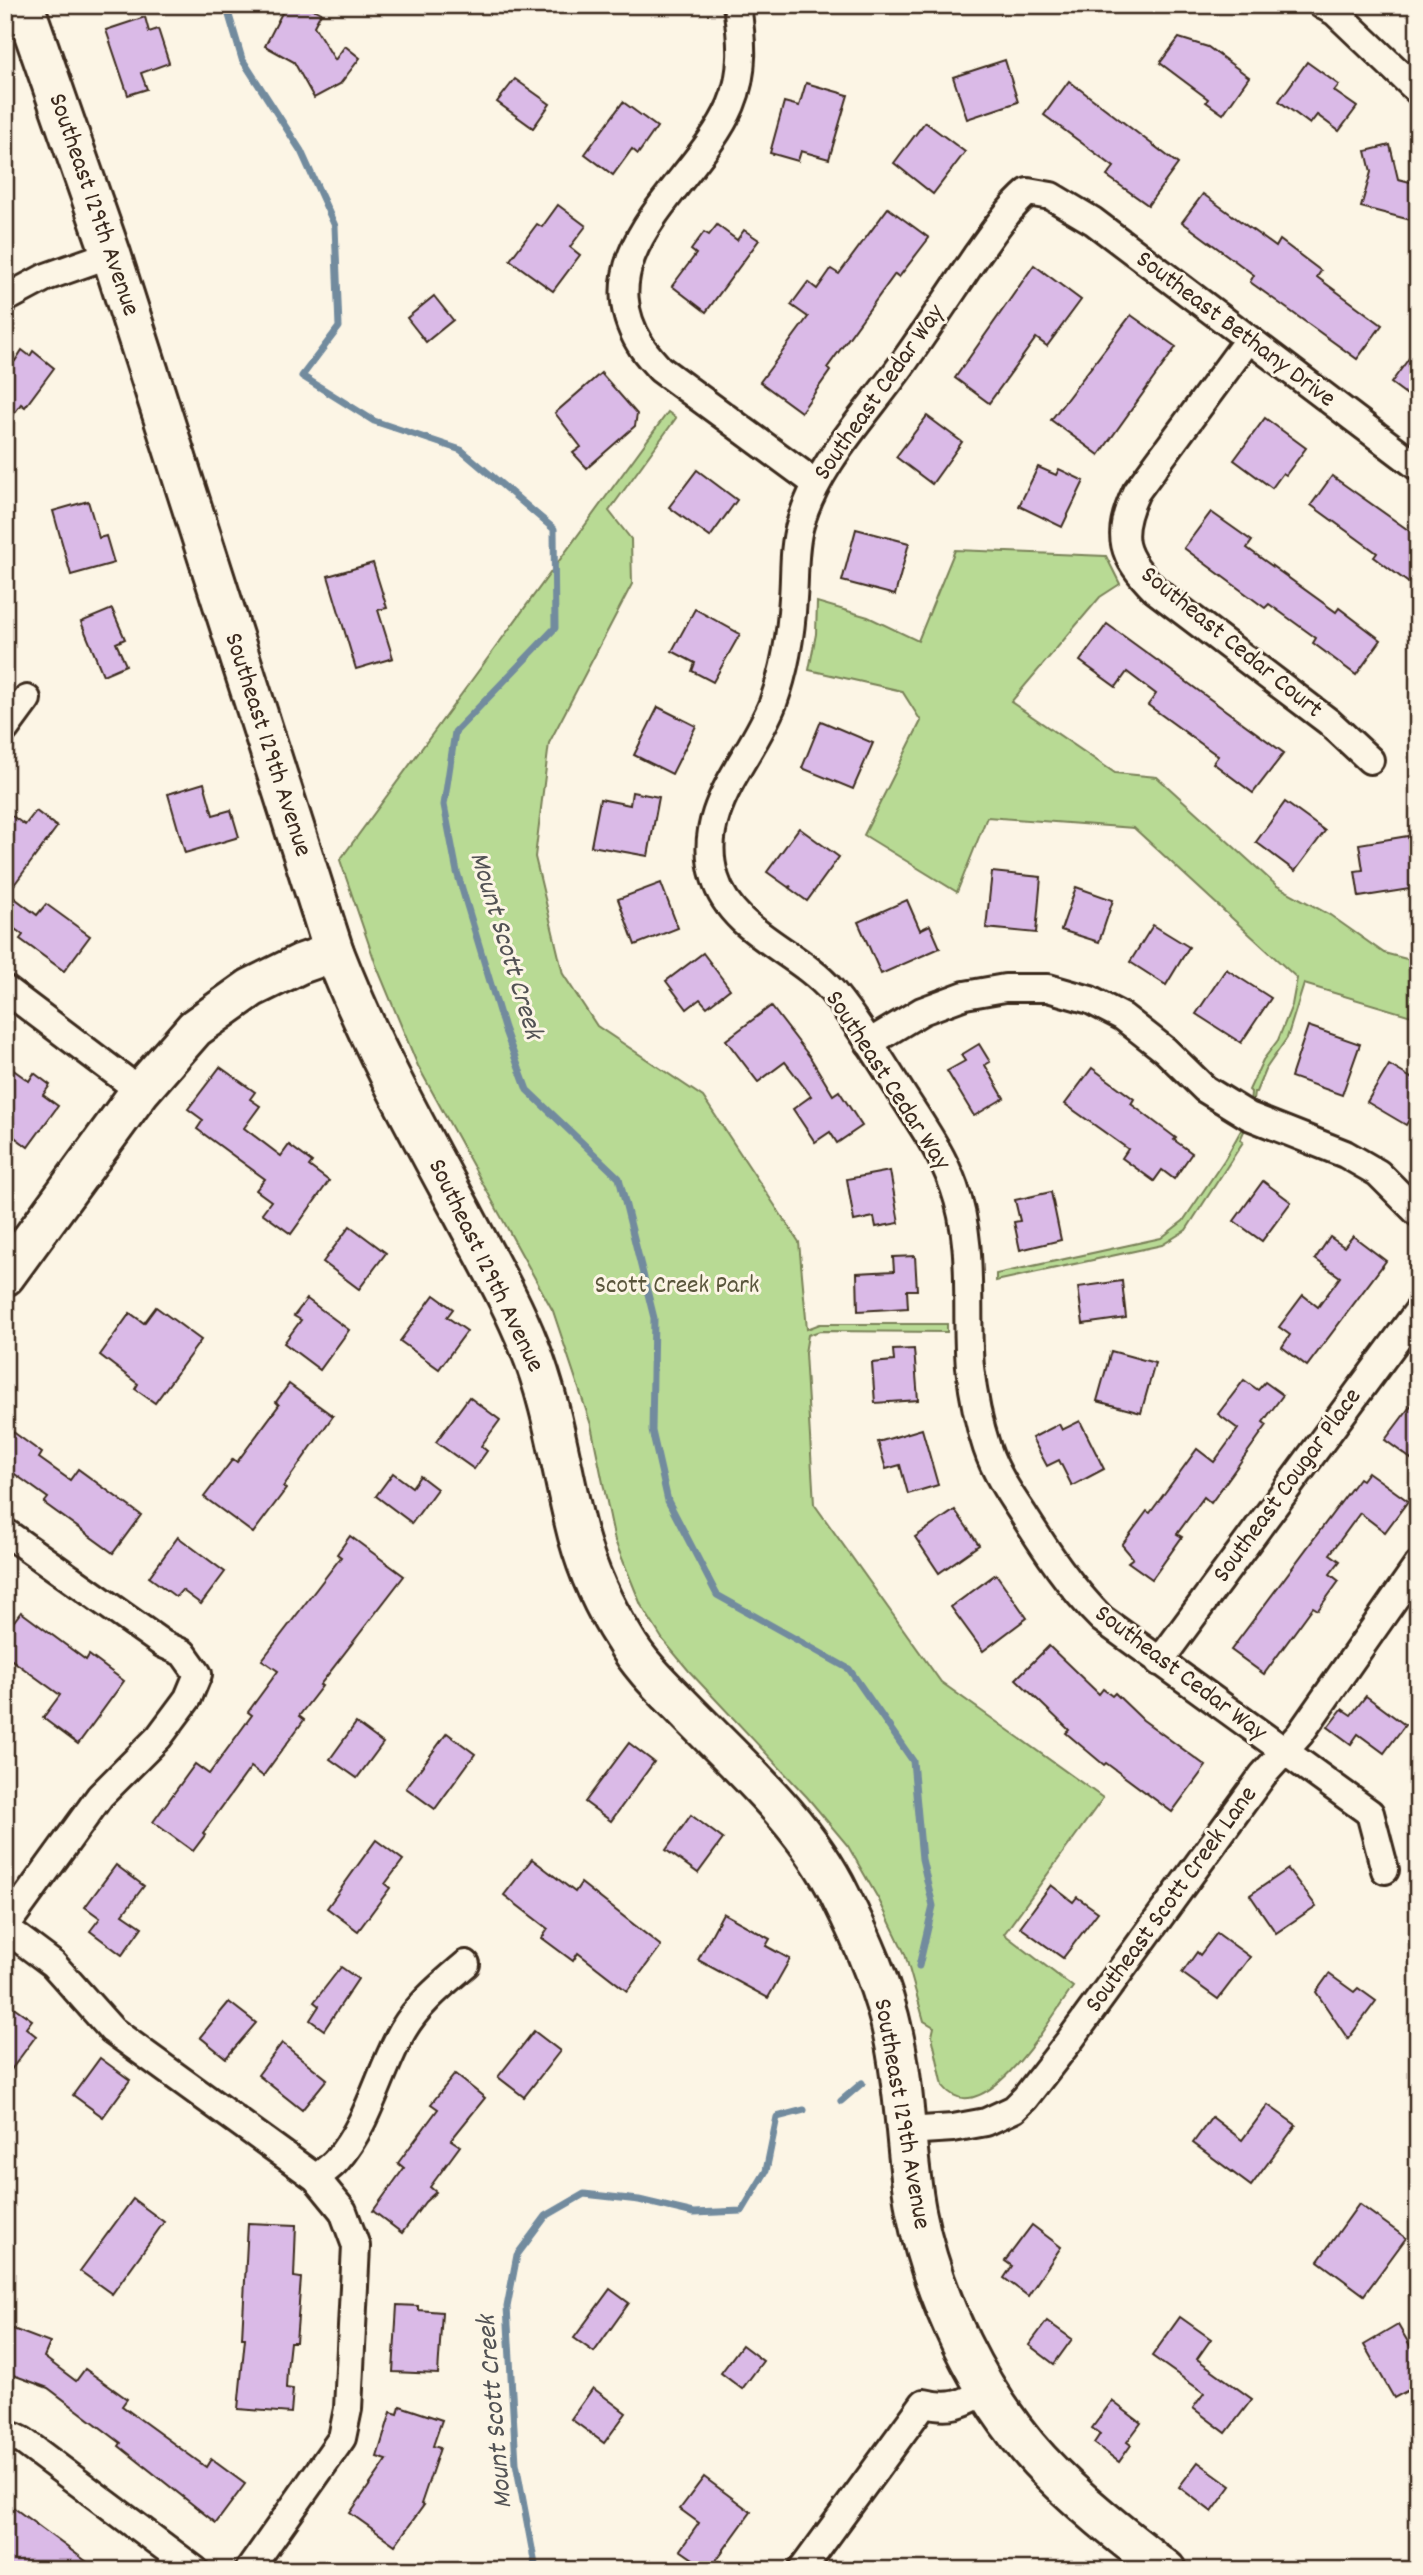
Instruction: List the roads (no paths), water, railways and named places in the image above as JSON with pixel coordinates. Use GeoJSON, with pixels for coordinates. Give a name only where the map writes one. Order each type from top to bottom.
{"type":"FeatureCollection","features":[{"type":"Feature","properties":{"kind":"main road","name":"Southeast 129th Avenue"},"geometry":{"type":"LineString","coordinates":[[24,5],[111,254],[334,952],[370,1037],[495,1274],[528,1344],[552,1418],[577,1533],[592,1576],[622,1635],[657,1682],[771,1799],[807,1843],[837,1888],[867,1952],[884,1999],[896,2048],[913,2193],[926,2249],[957,2335],[988,2389],[1020,2437],[1056,2477],[1166,2570]]}},
{"type":"Feature","properties":{"kind":"main road"},"geometry":{"type":"LineString","coordinates":[[5,1276],[140,1091],[188,1035],[229,1001],[269,978],[334,952]]}},
{"type":"Feature","properties":{"kind":"street"},"geometry":{"type":"LineString","coordinates":[[737,5],[742,42],[741,73],[732,105],[715,137],[640,236],[629,259],[624,289],[628,320],[640,346],[660,369],[815,482]]}},
{"type":"Feature","properties":{"kind":"street"},"geometry":{"type":"LineString","coordinates":[[1322,5],[1335,12],[1418,91]]}},
{"type":"Feature","properties":{"kind":"street","name":"Southeast Cedar Way"},"geometry":{"type":"LineString","coordinates":[[1051,196],[1028,192],[1016,201],[902,365],[815,482],[798,530],[787,659],[760,734],[722,796],[713,824],[710,852],[715,880],[727,904],[745,923],[809,968],[832,991],[869,1043],[942,1157],[956,1190],[965,1226],[971,1369],[987,1448],[1002,1480],[1058,1570],[1102,1619],[1370,1813],[1385,1870]]}},
{"type":"Feature","properties":{"kind":"street","name":"Southeast Bethany Drive"},"geometry":{"type":"LineString","coordinates":[[1051,196],[1093,221],[1418,467]]}},
{"type":"Feature","properties":{"kind":"street"},"geometry":{"type":"LineString","coordinates":[[5,299],[46,277],[111,254]]}},
{"type":"Feature","properties":{"kind":"street","name":"Southeast Cedar Court"},"geometry":{"type":"LineString","coordinates":[[1248,340],[1136,492],[1126,513],[1123,532],[1127,551],[1134,569],[1155,590],[1329,722],[1370,760]]}},
{"type":"Feature","properties":{"kind":"street"},"geometry":{"type":"LineString","coordinates":[[5,729],[27,699]]}},
{"type":"Feature","properties":{"kind":"street"},"geometry":{"type":"LineString","coordinates":[[869,1043],[922,1011],[965,995],[1005,988],[1048,988],[1090,1000],[1123,1017],[1165,1050],[1205,1089],[1249,1116],[1345,1154],[1378,1172],[1418,1213]]}},
{"type":"Feature","properties":{"kind":"street"},"geometry":{"type":"LineString","coordinates":[[5,989],[140,1091]]}},
{"type":"Feature","properties":{"kind":"street","name":"Southeast Cougar Place"},"geometry":{"type":"LineString","coordinates":[[1159,1662],[1418,1311]]}},
{"type":"Feature","properties":{"kind":"street"},"geometry":{"type":"LineString","coordinates":[[5,1532],[163,1644],[183,1653],[198,1674],[188,1698],[159,1737],[100,1796],[5,1928],[53,1964],[112,2030],[316,2178],[343,2211],[355,2246],[348,2409],[342,2438],[249,2570]]}},
{"type":"Feature","properties":{"kind":"street","name":"Southeast Scott Creek Lane"},"geometry":{"type":"LineString","coordinates":[[906,2131],[953,2128],[986,2122],[1014,2109],[1025,2098],[1063,2050],[1262,1774],[1284,1752],[1325,1700],[1418,1565]]}},
{"type":"Feature","properties":{"kind":"street"},"geometry":{"type":"LineString","coordinates":[[316,2178],[336,2161],[349,2142],[365,2114],[403,2030],[431,1994],[466,1964]]}},
{"type":"Feature","properties":{"kind":"street"},"geometry":{"type":"LineString","coordinates":[[802,2570],[924,2403],[940,2407],[958,2405],[988,2389]]}},
{"type":"Feature","properties":{"kind":"street"},"geometry":{"type":"LineString","coordinates":[[5,2441],[15,2437],[23,2441],[195,2570]]}},
{"type":"Feature","properties":{"kind":"waterway","name":"Mount Scott Creek"},"geometry":{"type":"LineString","coordinates":[[226,5],[242,59],[301,151],[335,226],[339,327],[302,376],[374,421],[461,450],[554,529],[555,628],[455,732],[444,805],[457,872],[504,1028],[527,1090],[619,1178],[654,1318],[652,1431],[668,1501],[717,1595],[849,1669],[913,1761],[922,1859],[933,1906],[919,1966]]}},
{"type":"Feature","properties":{"kind":"waterway","name":"Mount Scott Creek"},"geometry":{"type":"LineString","coordinates":[[841,2101],[862,2083]]}},
{"type":"Feature","properties":{"kind":"waterway","name":"Mount Scott Creek"},"geometry":{"type":"LineString","coordinates":[[536,2570],[516,2463],[507,2307],[517,2255],[546,2216],[584,2194],[639,2200],[694,2213],[742,2211],[766,2171],[777,2117],[804,2110]]}},
{"type":"Feature","properties":{"kind":"park label","name":"Scott Creek Park"},"geometry":{"type":"Point","coordinates":[677,1286]}}]}
